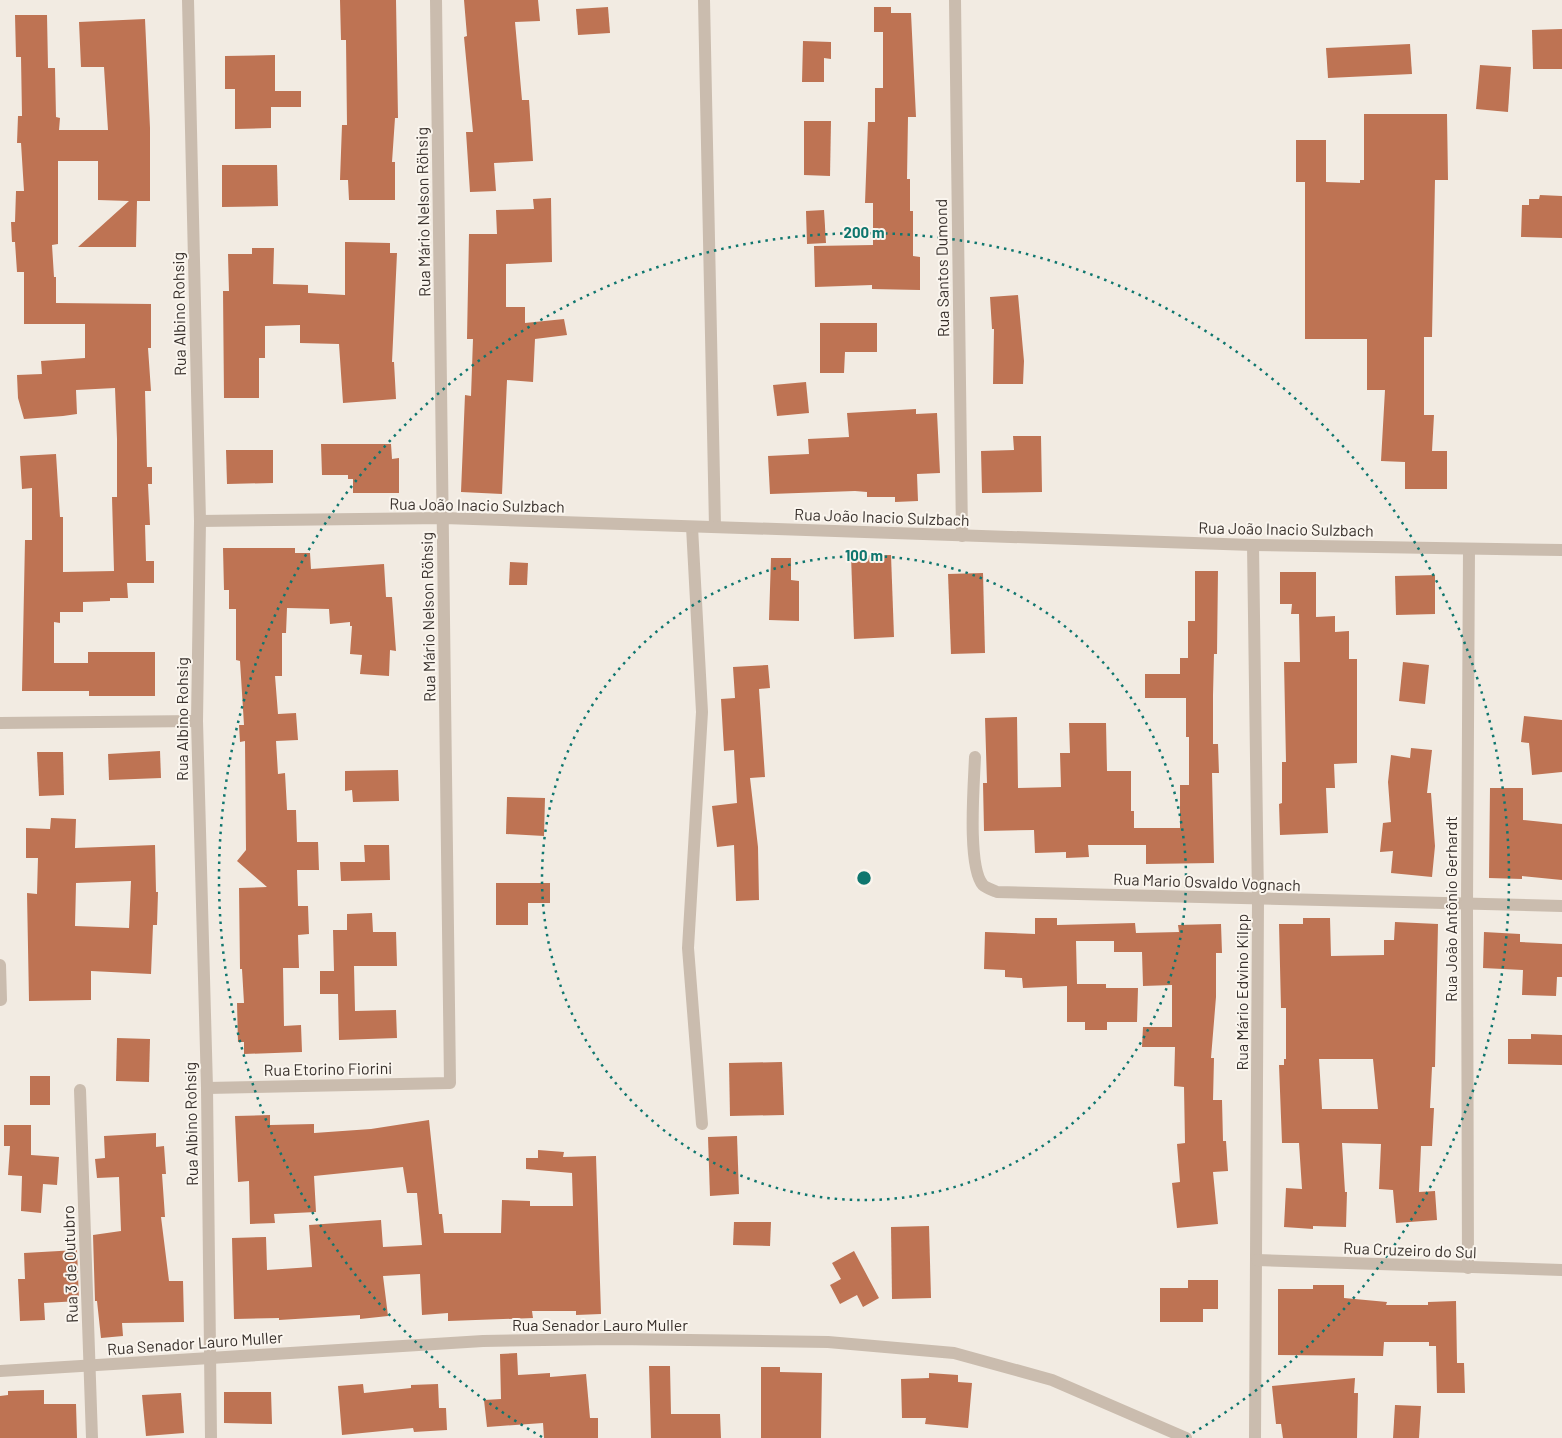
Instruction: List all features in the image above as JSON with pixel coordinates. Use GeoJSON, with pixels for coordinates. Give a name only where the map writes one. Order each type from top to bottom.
{"type":"FeatureCollection","features":[{"type":"Feature","properties":{"kind":"street","name":"Rua Albino Rohsig"},"geometry":{"type":"LineString","coordinates":[[188,0],[200,521],[197,721],[207,1088],[211,1438]]}},
{"type":"Feature","properties":{"kind":"street","name":"Rua Mário Nelson Röhsig"},"geometry":{"type":"LineString","coordinates":[[436,0],[450,1084]]}},
{"type":"Feature","properties":{"kind":"street"},"geometry":{"type":"LineString","coordinates":[[704,0],[714,527]]}},
{"type":"Feature","properties":{"kind":"street","name":"Rua Santos Dumond"},"geometry":{"type":"LineString","coordinates":[[955,0],[962,536]]}},
{"type":"Feature","properties":{"kind":"street","name":"Rua João Inacio Sulzbach"},"geometry":{"type":"LineString","coordinates":[[200,521],[444,518],[1253,545],[1562,550]]}},
{"type":"Feature","properties":{"kind":"street"},"geometry":{"type":"LineString","coordinates":[[692,527],[702,712],[688,948],[702,1124]]}},
{"type":"Feature","properties":{"kind":"street","name":"Rua Mário Edvino Kilpp"},"geometry":{"type":"LineString","coordinates":[[1253,545],[1258,900],[1255,1438]]}},
{"type":"Feature","properties":{"kind":"street","name":"Rua João Antônio Gerhardt"},"geometry":{"type":"LineString","coordinates":[[1468,1268],[1467,905],[1469,549]]}},
{"type":"Feature","properties":{"kind":"street"},"geometry":{"type":"LineString","coordinates":[[0,722],[197,721]]}},
{"type":"Feature","properties":{"kind":"street","name":"Rua Mario Osvaldo Vognach"},"geometry":{"type":"LineString","coordinates":[[975,757],[973,850],[976,869],[983,885],[997,892],[1258,900],[1562,906]]}},
{"type":"Feature","properties":{"kind":"street"},"geometry":{"type":"LineString","coordinates":[[0,965],[1,1000]]}},
{"type":"Feature","properties":{"kind":"street","name":"Rua Etorino Fiorini"},"geometry":{"type":"LineString","coordinates":[[207,1088],[450,1084]]}},
{"type":"Feature","properties":{"kind":"street","name":"Rua 3 de Outubro"},"geometry":{"type":"LineString","coordinates":[[80,1090],[92,1438]]}},
{"type":"Feature","properties":{"kind":"street","name":"Rua Cruzeiro do Sul"},"geometry":{"type":"LineString","coordinates":[[1257,1260],[1562,1270]]}},
{"type":"Feature","properties":{"kind":"street","name":"Rua Senador Lauro Muller"},"geometry":{"type":"LineString","coordinates":[[0,1371],[483,1341],[614,1339],[857,1345],[954,1353],[1043,1378],[1186,1438]]}},
{"type":"Feature","properties":{"kind":"building"},"geometry":{"type":"Polygon","coordinates":[[[340,0],[396,0],[398,118],[395,118],[392,162],[395,162],[395,200],[349,200],[348,180],[340,180],[342,125],[347,125],[346,40],[341,40],[340,0]]]}},
{"type":"Feature","properties":{"kind":"building"},"geometry":{"type":"Polygon","coordinates":[[[464,0],[538,0],[540,21],[515,22],[522,100],[529,100],[533,161],[494,163],[496,191],[470,192],[466,132],[473,132],[464,37],[467,36],[464,0]]]}},
{"type":"Feature","properties":{"kind":"building"},"geometry":{"type":"Polygon","coordinates":[[[608,7],[610,33],[578,35],[576,9],[608,7]]]}},
{"type":"Feature","properties":{"kind":"building"},"geometry":{"type":"Polygon","coordinates":[[[874,7],[891,7],[891,13],[911,13],[916,117],[908,117],[907,179],[910,179],[910,211],[913,211],[913,256],[920,257],[920,290],[872,289],[872,285],[815,287],[814,246],[873,245],[873,203],[865,203],[868,122],[875,122],[875,88],[883,88],[883,32],[874,32],[874,7]]]}},
{"type":"Feature","properties":{"kind":"building"},"geometry":{"type":"Polygon","coordinates":[[[15,15],[47,15],[48,68],[55,68],[56,117],[60,118],[59,130],[108,130],[104,67],[81,67],[79,22],[145,19],[150,128],[150,201],[137,201],[136,247],[78,247],[129,201],[98,200],[98,161],[58,161],[58,244],[52,245],[54,277],[56,277],[56,303],[151,304],[151,348],[148,348],[151,391],[145,391],[147,467],[152,467],[152,484],[148,484],[150,525],[145,525],[146,561],[154,561],[154,583],[127,583],[128,598],[110,598],[110,601],[83,602],[83,612],[60,612],[60,623],[54,622],[54,663],[88,663],[88,652],[155,652],[155,696],[89,696],[89,691],[22,691],[25,540],[32,540],[32,488],[22,489],[20,456],[56,454],[60,517],[63,517],[63,572],[114,571],[112,497],[117,497],[117,439],[115,388],[76,390],[77,414],[63,416],[24,419],[18,398],[17,375],[42,374],[41,361],[85,358],[85,324],[24,324],[24,272],[17,272],[15,242],[12,242],[11,222],[15,222],[16,191],[24,191],[21,143],[17,143],[18,116],[22,116],[21,57],[16,57],[15,15]]]}},
{"type":"Feature","properties":{"kind":"building"},"geometry":{"type":"Polygon","coordinates":[[[1562,29],[1562,69],[1533,69],[1532,30],[1562,29]]]}},
{"type":"Feature","properties":{"kind":"building"},"geometry":{"type":"Polygon","coordinates":[[[803,41],[831,42],[831,59],[824,58],[824,82],[802,82],[803,41]]]}},
{"type":"Feature","properties":{"kind":"building"},"geometry":{"type":"Polygon","coordinates":[[[1410,44],[1412,74],[1328,78],[1326,48],[1410,44]]]}},
{"type":"Feature","properties":{"kind":"building"},"geometry":{"type":"Polygon","coordinates":[[[275,55],[275,91],[301,91],[301,107],[271,107],[271,128],[235,129],[235,89],[225,89],[225,56],[275,55]]]}},
{"type":"Feature","properties":{"kind":"building"},"geometry":{"type":"Polygon","coordinates":[[[1480,65],[1511,67],[1508,112],[1476,109],[1480,65]]]}},
{"type":"Feature","properties":{"kind":"building"},"geometry":{"type":"Polygon","coordinates":[[[1364,114],[1447,114],[1448,180],[1435,180],[1432,337],[1424,337],[1424,415],[1434,415],[1432,451],[1447,451],[1447,489],[1405,489],[1405,462],[1381,461],[1385,390],[1367,390],[1367,339],[1305,339],[1305,182],[1296,182],[1296,140],[1326,140],[1326,182],[1360,183],[1360,180],[1364,180],[1364,114]]]}},
{"type":"Feature","properties":{"kind":"building"},"geometry":{"type":"Polygon","coordinates":[[[804,121],[831,121],[830,176],[804,175],[804,121]]]}},
{"type":"Feature","properties":{"kind":"building"},"geometry":{"type":"Polygon","coordinates":[[[222,165],[277,165],[278,206],[222,207],[222,165]]]}},
{"type":"Feature","properties":{"kind":"building"},"geometry":{"type":"Polygon","coordinates":[[[1540,195],[1562,196],[1562,238],[1521,237],[1522,205],[1529,205],[1529,199],[1539,199],[1540,195]]]}},
{"type":"Feature","properties":{"kind":"building"},"geometry":{"type":"Polygon","coordinates":[[[551,198],[552,262],[506,264],[506,307],[525,307],[525,323],[564,319],[567,335],[535,339],[533,382],[507,380],[502,494],[461,492],[465,395],[471,396],[473,339],[467,339],[469,234],[497,234],[496,210],[534,209],[533,199],[551,198]]]}},
{"type":"Feature","properties":{"kind":"building"},"geometry":{"type":"Polygon","coordinates":[[[824,210],[826,243],[807,244],[806,211],[824,210]]]}},
{"type":"Feature","properties":{"kind":"building"},"geometry":{"type":"Polygon","coordinates":[[[345,242],[390,243],[390,253],[397,253],[392,362],[394,362],[396,399],[343,403],[339,344],[300,343],[300,325],[265,326],[265,358],[259,358],[259,398],[224,398],[223,291],[229,291],[228,254],[252,254],[252,248],[274,248],[273,284],[308,285],[308,293],[345,295],[345,242]]]}},
{"type":"Feature","properties":{"kind":"building"},"geometry":{"type":"Polygon","coordinates":[[[1018,295],[1024,361],[1023,384],[993,384],[994,329],[992,329],[990,297],[1018,295]]]}},
{"type":"Feature","properties":{"kind":"building"},"geometry":{"type":"Polygon","coordinates":[[[820,323],[877,323],[877,352],[845,352],[844,373],[820,373],[820,323]]]}},
{"type":"Feature","properties":{"kind":"building"},"geometry":{"type":"Polygon","coordinates":[[[806,382],[809,413],[777,416],[773,385],[806,382]]]}},
{"type":"Feature","properties":{"kind":"building"},"geometry":{"type":"Polygon","coordinates":[[[916,409],[916,414],[937,413],[940,473],[917,474],[918,501],[895,502],[895,497],[867,497],[867,492],[855,491],[770,494],[768,456],[809,454],[808,439],[849,437],[847,413],[916,409]]]}},
{"type":"Feature","properties":{"kind":"building"},"geometry":{"type":"Polygon","coordinates":[[[1013,436],[1041,436],[1042,492],[982,493],[981,451],[1014,450],[1013,436]]]}},
{"type":"Feature","properties":{"kind":"building"},"geometry":{"type":"Polygon","coordinates":[[[321,444],[391,444],[392,459],[399,458],[399,493],[353,493],[353,479],[348,479],[348,475],[322,475],[321,444]]]}},
{"type":"Feature","properties":{"kind":"building"},"geometry":{"type":"Polygon","coordinates":[[[226,450],[273,450],[273,483],[227,484],[226,450]]]}},
{"type":"Feature","properties":{"kind":"building"},"geometry":{"type":"Polygon","coordinates":[[[223,548],[295,548],[295,553],[310,553],[311,569],[384,564],[386,597],[392,597],[396,651],[390,650],[389,676],[360,674],[362,655],[350,654],[352,626],[350,626],[350,622],[330,624],[329,609],[287,608],[286,633],[282,633],[282,676],[275,676],[278,714],[296,713],[298,740],[276,741],[278,774],[285,773],[287,810],[296,810],[297,842],[318,842],[319,870],[297,870],[298,906],[308,906],[309,934],[298,935],[299,968],[283,968],[284,1026],[301,1025],[302,1052],[244,1054],[244,1042],[238,1042],[237,1003],[244,1003],[242,969],[240,969],[239,888],[267,887],[237,861],[246,850],[245,741],[240,742],[239,725],[244,725],[240,661],[236,660],[236,609],[229,609],[229,590],[224,590],[223,548]]]}},
{"type":"Feature","properties":{"kind":"building"},"geometry":{"type":"Polygon","coordinates":[[[891,555],[894,637],[854,639],[851,556],[891,555]]]}},
{"type":"Feature","properties":{"kind":"building"},"geometry":{"type":"Polygon","coordinates":[[[771,558],[791,558],[791,580],[799,581],[799,621],[769,620],[771,558]]]}},
{"type":"Feature","properties":{"kind":"building"},"geometry":{"type":"Polygon","coordinates":[[[510,562],[528,563],[527,585],[509,585],[510,562]]]}},
{"type":"Feature","properties":{"kind":"building"},"geometry":{"type":"Polygon","coordinates":[[[1195,571],[1218,571],[1217,654],[1214,654],[1213,744],[1218,744],[1219,773],[1212,773],[1214,863],[1146,864],[1146,845],[1088,845],[1089,857],[1066,858],[1066,852],[1035,853],[1034,830],[984,831],[983,783],[987,783],[985,718],[1017,717],[1018,788],[1061,787],[1060,753],[1070,753],[1069,723],[1106,723],[1107,771],[1131,771],[1131,811],[1134,811],[1134,828],[1180,828],[1180,785],[1189,785],[1189,737],[1186,737],[1186,698],[1145,698],[1145,674],[1180,674],[1180,658],[1188,658],[1188,621],[1195,621],[1195,571]]]}},
{"type":"Feature","properties":{"kind":"building"},"geometry":{"type":"Polygon","coordinates":[[[1280,572],[1316,572],[1316,617],[1335,616],[1335,632],[1349,631],[1349,659],[1357,659],[1357,763],[1334,764],[1335,788],[1326,788],[1328,833],[1280,835],[1279,804],[1282,803],[1282,762],[1286,762],[1284,662],[1300,662],[1299,614],[1291,614],[1292,604],[1280,604],[1280,572]]]}},
{"type":"Feature","properties":{"kind":"building"},"geometry":{"type":"Polygon","coordinates":[[[983,573],[985,653],[951,654],[948,574],[983,573]]]}},
{"type":"Feature","properties":{"kind":"building"},"geometry":{"type":"Polygon","coordinates":[[[1435,575],[1435,614],[1396,615],[1395,576],[1435,575]]]}},
{"type":"Feature","properties":{"kind":"building"},"geometry":{"type":"Polygon","coordinates":[[[1403,662],[1429,665],[1425,704],[1399,701],[1403,662]]]}},
{"type":"Feature","properties":{"kind":"building"},"geometry":{"type":"Polygon","coordinates":[[[768,665],[770,688],[759,689],[765,777],[750,778],[758,847],[759,900],[736,901],[734,845],[717,847],[712,806],[737,803],[734,750],[724,751],[721,699],[735,698],[733,667],[768,665]]]}},
{"type":"Feature","properties":{"kind":"building"},"geometry":{"type":"Polygon","coordinates":[[[1524,716],[1562,720],[1562,772],[1532,775],[1529,743],[1521,742],[1524,716]]]}},
{"type":"Feature","properties":{"kind":"building"},"geometry":{"type":"Polygon","coordinates":[[[1411,748],[1432,750],[1427,793],[1431,793],[1435,846],[1432,877],[1391,873],[1393,851],[1380,852],[1383,823],[1391,822],[1388,782],[1391,755],[1410,758],[1411,748]]]}},
{"type":"Feature","properties":{"kind":"building"},"geometry":{"type":"Polygon","coordinates":[[[160,751],[161,778],[109,780],[108,754],[160,751]]]}},
{"type":"Feature","properties":{"kind":"building"},"geometry":{"type":"Polygon","coordinates":[[[37,752],[63,752],[64,795],[39,796],[37,752]]]}},
{"type":"Feature","properties":{"kind":"building"},"geometry":{"type":"Polygon","coordinates":[[[398,770],[399,801],[353,802],[352,790],[345,791],[345,771],[398,770]]]}},
{"type":"Feature","properties":{"kind":"building"},"geometry":{"type":"Polygon","coordinates":[[[1490,788],[1523,788],[1523,820],[1562,824],[1562,880],[1522,876],[1522,879],[1489,878],[1490,788]]]}},
{"type":"Feature","properties":{"kind":"building"},"geometry":{"type":"Polygon","coordinates":[[[507,797],[545,798],[544,836],[506,834],[507,797]]]}},
{"type":"Feature","properties":{"kind":"building"},"geometry":{"type":"Polygon","coordinates":[[[51,818],[76,819],[75,848],[155,845],[156,892],[158,892],[157,925],[153,925],[151,974],[91,971],[91,1000],[29,1001],[27,893],[37,894],[38,858],[26,858],[26,828],[50,829],[51,818]],[[131,881],[76,883],[75,926],[129,928],[131,881]]]}},
{"type":"Feature","properties":{"kind":"building"},"geometry":{"type":"Polygon","coordinates":[[[364,845],[389,845],[390,880],[341,881],[340,862],[365,862],[364,845]]]}},
{"type":"Feature","properties":{"kind":"building"},"geometry":{"type":"Polygon","coordinates":[[[496,883],[550,883],[550,903],[528,903],[528,925],[496,925],[496,883]]]}},
{"type":"Feature","properties":{"kind":"building"},"geometry":{"type":"Polygon","coordinates":[[[372,913],[373,932],[396,932],[397,966],[354,966],[355,1011],[396,1010],[397,1038],[339,1040],[338,994],[320,994],[320,971],[334,971],[333,930],[347,930],[347,914],[372,913]]]}},
{"type":"Feature","properties":{"kind":"building"},"geometry":{"type":"Polygon","coordinates":[[[1035,918],[1057,918],[1057,925],[1135,923],[1136,933],[1179,932],[1178,925],[1221,924],[1222,953],[1216,953],[1216,997],[1211,1058],[1214,1058],[1213,1100],[1222,1100],[1223,1141],[1226,1141],[1228,1171],[1213,1172],[1218,1224],[1177,1228],[1172,1183],[1180,1182],[1177,1144],[1185,1143],[1184,1087],[1174,1086],[1175,1047],[1142,1047],[1143,1027],[1172,1027],[1172,985],[1143,986],[1142,952],[1114,952],[1114,941],[1076,941],[1077,984],[1106,984],[1106,988],[1138,988],[1137,1022],[1107,1022],[1107,1030],[1085,1030],[1085,1022],[1067,1022],[1067,986],[1023,988],[1022,978],[1005,977],[1005,970],[984,969],[985,932],[1035,934],[1035,918]]]}},
{"type":"Feature","properties":{"kind":"building"},"geometry":{"type":"Polygon","coordinates":[[[1303,918],[1330,918],[1331,956],[1384,955],[1384,940],[1394,940],[1395,922],[1438,924],[1435,1067],[1432,1067],[1430,1108],[1434,1108],[1432,1146],[1421,1146],[1419,1192],[1435,1191],[1437,1220],[1396,1223],[1393,1190],[1379,1189],[1381,1144],[1342,1143],[1345,1192],[1347,1192],[1346,1227],[1313,1226],[1313,1229],[1284,1227],[1286,1188],[1302,1189],[1299,1143],[1282,1143],[1279,1065],[1284,1065],[1284,1059],[1286,1059],[1286,1008],[1281,1008],[1279,924],[1303,924],[1303,918]],[[1319,1059],[1322,1109],[1378,1109],[1373,1059],[1319,1059]]]}},
{"type":"Feature","properties":{"kind":"building"},"geometry":{"type":"Polygon","coordinates":[[[1484,932],[1520,934],[1520,942],[1562,944],[1562,977],[1557,977],[1556,996],[1522,995],[1523,970],[1483,968],[1484,932]]]}},
{"type":"Feature","properties":{"kind":"building"},"geometry":{"type":"Polygon","coordinates":[[[1531,1034],[1562,1035],[1562,1065],[1508,1064],[1508,1039],[1531,1039],[1531,1034]]]}},
{"type":"Feature","properties":{"kind":"building"},"geometry":{"type":"Polygon","coordinates":[[[117,1038],[150,1039],[149,1082],[116,1081],[117,1038]]]}},
{"type":"Feature","properties":{"kind":"building"},"geometry":{"type":"Polygon","coordinates":[[[782,1062],[784,1115],[730,1116],[729,1063],[782,1062]]]}},
{"type":"Feature","properties":{"kind":"building"},"geometry":{"type":"Polygon","coordinates":[[[30,1076],[50,1076],[50,1105],[30,1105],[30,1076]]]}},
{"type":"Feature","properties":{"kind":"building"},"geometry":{"type":"Polygon","coordinates":[[[270,1115],[270,1125],[314,1124],[314,1133],[371,1129],[429,1120],[439,1214],[442,1214],[444,1233],[501,1233],[502,1200],[530,1201],[530,1206],[573,1206],[572,1173],[526,1169],[526,1158],[538,1158],[538,1150],[564,1152],[563,1157],[596,1156],[601,1314],[576,1315],[576,1311],[532,1311],[533,1318],[448,1321],[448,1313],[422,1315],[420,1274],[383,1276],[388,1316],[360,1319],[360,1315],[279,1320],[279,1318],[234,1319],[232,1238],[266,1237],[267,1270],[312,1267],[309,1225],[381,1220],[383,1247],[422,1245],[417,1193],[407,1193],[403,1167],[314,1176],[316,1212],[274,1214],[275,1223],[250,1224],[249,1181],[238,1182],[235,1116],[270,1115]]]}},
{"type":"Feature","properties":{"kind":"building"},"geometry":{"type":"Polygon","coordinates":[[[4,1125],[31,1125],[31,1155],[59,1157],[57,1185],[43,1184],[41,1213],[21,1211],[22,1176],[8,1175],[10,1146],[4,1146],[4,1125]]]}},
{"type":"Feature","properties":{"kind":"building"},"geometry":{"type":"Polygon","coordinates":[[[156,1133],[156,1147],[164,1146],[166,1174],[162,1174],[165,1217],[161,1217],[169,1281],[183,1281],[184,1322],[122,1323],[123,1336],[101,1338],[97,1301],[95,1301],[93,1235],[121,1231],[119,1177],[97,1178],[95,1159],[105,1158],[104,1136],[156,1133]]]}},
{"type":"Feature","properties":{"kind":"building"},"geometry":{"type":"Polygon","coordinates":[[[737,1136],[739,1194],[710,1196],[708,1137],[737,1136]]]}},
{"type":"Feature","properties":{"kind":"building"},"geometry":{"type":"Polygon","coordinates":[[[734,1222],[771,1222],[770,1246],[733,1245],[734,1222]]]}},
{"type":"Feature","properties":{"kind":"building"},"geometry":{"type":"Polygon","coordinates":[[[929,1226],[931,1298],[892,1299],[891,1227],[929,1226]]]}},
{"type":"Feature","properties":{"kind":"building"},"geometry":{"type":"Polygon","coordinates":[[[77,1250],[79,1301],[44,1303],[45,1320],[20,1321],[18,1279],[25,1279],[24,1253],[77,1250]]]}},
{"type":"Feature","properties":{"kind":"building"},"geometry":{"type":"Polygon","coordinates":[[[854,1251],[879,1298],[863,1307],[857,1295],[840,1304],[830,1285],[841,1279],[832,1263],[854,1251]]]}},
{"type":"Feature","properties":{"kind":"building"},"geometry":{"type":"Polygon","coordinates":[[[1188,1280],[1218,1280],[1218,1309],[1203,1309],[1203,1322],[1160,1322],[1160,1288],[1188,1288],[1188,1280]]]}},
{"type":"Feature","properties":{"kind":"building"},"geometry":{"type":"Polygon","coordinates":[[[1313,1285],[1344,1285],[1344,1298],[1387,1302],[1386,1305],[1428,1305],[1428,1302],[1456,1301],[1457,1363],[1464,1363],[1465,1393],[1437,1393],[1436,1346],[1429,1346],[1429,1342],[1384,1342],[1383,1356],[1278,1355],[1278,1289],[1313,1289],[1313,1285]]]}},
{"type":"Feature","properties":{"kind":"building"},"geometry":{"type":"Polygon","coordinates":[[[517,1353],[518,1375],[550,1373],[550,1377],[586,1374],[590,1418],[598,1418],[598,1438],[544,1438],[543,1423],[487,1427],[484,1400],[501,1399],[500,1354],[517,1353]]]}},
{"type":"Feature","properties":{"kind":"building"},"geometry":{"type":"Polygon","coordinates":[[[649,1366],[670,1366],[671,1414],[720,1414],[721,1438],[651,1438],[649,1366]]]}},
{"type":"Feature","properties":{"kind":"building"},"geometry":{"type":"Polygon","coordinates":[[[761,1367],[780,1367],[780,1372],[822,1373],[821,1438],[761,1438],[761,1367]]]}},
{"type":"Feature","properties":{"kind":"building"},"geometry":{"type":"Polygon","coordinates":[[[929,1373],[958,1375],[958,1382],[972,1383],[968,1428],[925,1424],[926,1418],[902,1418],[901,1379],[929,1378],[929,1373]]]}},
{"type":"Feature","properties":{"kind":"building"},"geometry":{"type":"Polygon","coordinates":[[[1355,1378],[1354,1393],[1358,1393],[1357,1438],[1283,1438],[1281,1424],[1276,1424],[1272,1386],[1355,1378]]]}},
{"type":"Feature","properties":{"kind":"building"},"geometry":{"type":"Polygon","coordinates":[[[363,1384],[364,1393],[411,1388],[411,1385],[438,1384],[439,1408],[446,1408],[447,1430],[414,1432],[413,1428],[342,1435],[338,1386],[363,1384]]]}},
{"type":"Feature","properties":{"kind":"building"},"geometry":{"type":"Polygon","coordinates":[[[44,1390],[44,1404],[76,1404],[77,1438],[0,1438],[0,1396],[8,1395],[8,1391],[44,1390]]]}},
{"type":"Feature","properties":{"kind":"building"},"geometry":{"type":"Polygon","coordinates":[[[224,1392],[271,1392],[272,1424],[224,1423],[224,1392]]]}},
{"type":"Feature","properties":{"kind":"building"},"geometry":{"type":"Polygon","coordinates":[[[181,1393],[184,1433],[146,1436],[142,1395],[181,1393]]]}},
{"type":"Feature","properties":{"kind":"building"},"geometry":{"type":"Polygon","coordinates":[[[1395,1405],[1421,1406],[1419,1438],[1393,1438],[1395,1405]]]}}]}
